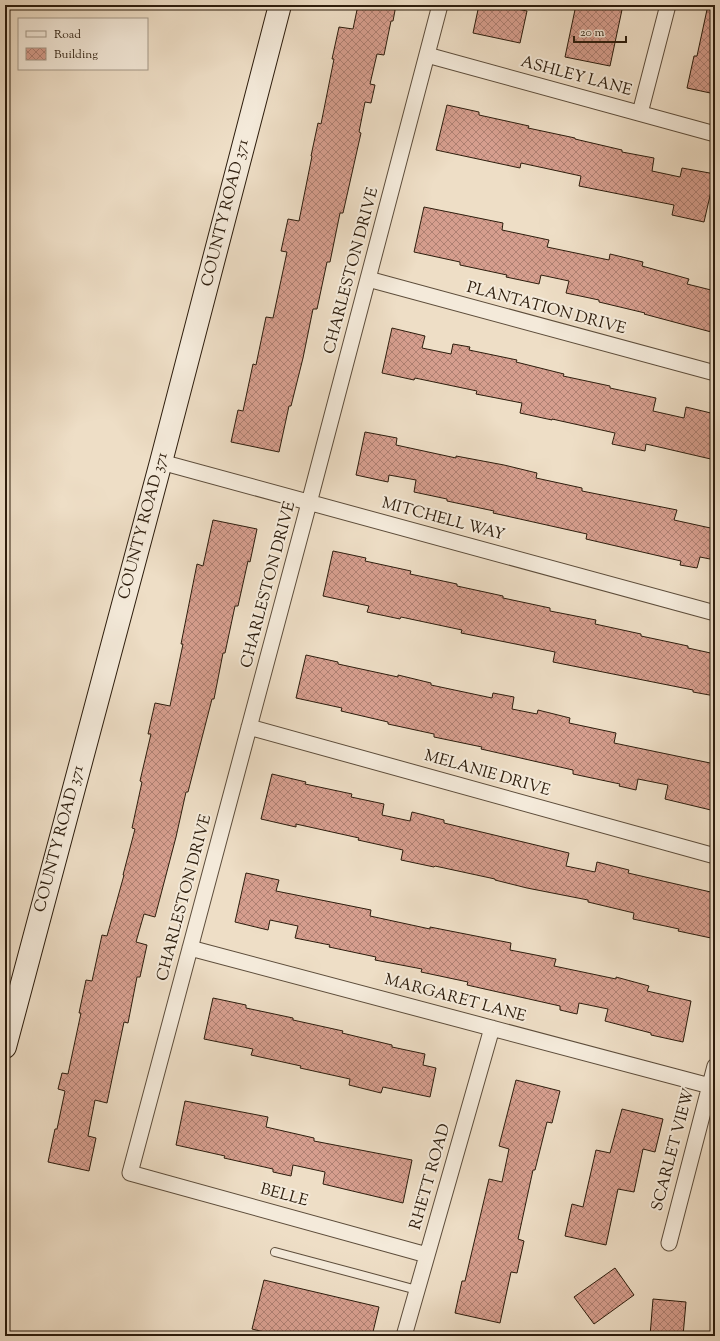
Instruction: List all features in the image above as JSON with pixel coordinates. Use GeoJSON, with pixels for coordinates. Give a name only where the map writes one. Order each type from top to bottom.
{"type":"FeatureCollection","features":[{"type":"Feature","properties":{"kind":"street","name":"COUNTY ROAD 371"},"geometry":{"type":"LineString","coordinates":[[5,1047],[161,462],[280,5]]}},
{"type":"Feature","properties":{"kind":"street","name":"CHARLESTON DRIVE"},"geometry":{"type":"LineString","coordinates":[[130,1173],[440,5]]}},
{"type":"Feature","properties":{"kind":"street"},"geometry":{"type":"LineString","coordinates":[[640,113],[668,5]]}},
{"type":"Feature","properties":{"kind":"street","name":"ASHLEY LANE"},"geometry":{"type":"LineString","coordinates":[[426,55],[715,134]]}},
{"type":"Feature","properties":{"kind":"street","name":"PLANTATION DRIVE"},"geometry":{"type":"LineString","coordinates":[[368,280],[715,373]]}},
{"type":"Feature","properties":{"kind":"street","name":"MITCHELL WAY"},"geometry":{"type":"LineString","coordinates":[[161,462],[715,613]]}},
{"type":"Feature","properties":{"kind":"street","name":"MELANIE DRIVE"},"geometry":{"type":"LineString","coordinates":[[249,727],[715,856]]}},
{"type":"Feature","properties":{"kind":"street","name":"MARGARET LANE"},"geometry":{"type":"LineString","coordinates":[[190,948],[710,1086]]}},
{"type":"Feature","properties":{"kind":"street","name":"RHETT ROAD"},"geometry":{"type":"LineString","coordinates":[[404,1336],[492,1028]]}},
{"type":"Feature","properties":{"kind":"street","name":"SCARLET VIEW"},"geometry":{"type":"LineString","coordinates":[[669,1243],[715,1066]]}},
{"type":"Feature","properties":{"kind":"street","name":"BELLE"},"geometry":{"type":"LineString","coordinates":[[130,1173],[427,1255]]}},
{"type":"Feature","properties":{"kind":"lane"},"geometry":{"type":"LineString","coordinates":[[275,1252],[417,1290]]}},
{"type":"Feature","properties":{"kind":"building"},"geometry":{"type":"Polygon","coordinates":[[[358,5],[396,5],[384,55],[377,54],[370,84],[375,85],[371,103],[365,102],[359,132],[361,133],[343,213],[340,213],[330,262],[327,262],[317,309],[313,309],[303,358],[291,406],[289,406],[279,452],[231,442],[238,410],[243,411],[253,364],[256,365],[266,317],[273,318],[287,252],[281,251],[288,219],[299,221],[318,123],[321,124],[339,27],[353,29],[358,5]]]}},
{"type":"Feature","properties":{"kind":"building"},"geometry":{"type":"Polygon","coordinates":[[[479,5],[497,5],[527,11],[520,43],[473,33],[479,5]]]}},
{"type":"Feature","properties":{"kind":"building"},"geometry":{"type":"Polygon","coordinates":[[[576,5],[623,5],[610,66],[565,57],[576,5]]]}},
{"type":"Feature","properties":{"kind":"building"},"geometry":{"type":"Polygon","coordinates":[[[708,5],[715,5],[715,94],[687,88],[694,56],[697,56],[708,5]]]}},
{"type":"Feature","properties":{"kind":"building"},"geometry":{"type":"Polygon","coordinates":[[[447,105],[479,112],[479,115],[529,126],[528,128],[622,150],[622,152],[654,158],[652,171],[680,177],[682,168],[715,174],[704,222],[672,215],[674,205],[579,186],[581,176],[521,163],[520,168],[436,150],[447,105]]]}},
{"type":"Feature","properties":{"kind":"building"},"geometry":{"type":"Polygon","coordinates":[[[424,207],[503,223],[502,230],[549,240],[547,247],[609,260],[610,254],[643,262],[642,266],[689,279],[687,284],[715,291],[715,333],[644,314],[645,313],[599,302],[599,300],[566,293],[569,281],[541,275],[539,284],[506,277],[507,275],[460,265],[460,262],[414,252],[424,207]]]}},
{"type":"Feature","properties":{"kind":"building"},"geometry":{"type":"Polygon","coordinates":[[[392,328],[425,336],[422,348],[451,354],[453,344],[470,347],[469,350],[517,360],[516,362],[564,374],[563,376],[656,398],[653,411],[684,418],[686,407],[715,414],[715,460],[646,444],[645,451],[612,444],[615,433],[520,413],[522,403],[476,394],[477,391],[415,378],[414,380],[382,373],[392,328]]]}},
{"type":"Feature","properties":{"kind":"building"},"geometry":{"type":"Polygon","coordinates":[[[365,432],[397,438],[396,445],[456,458],[456,456],[504,465],[537,473],[536,478],[582,488],[582,491],[677,510],[674,520],[715,529],[715,560],[700,557],[697,568],[680,565],[681,561],[586,539],[587,534],[493,513],[494,511],[414,492],[416,480],[389,475],[388,482],[356,475],[365,432]]]}},
{"type":"Feature","properties":{"kind":"building"},"geometry":{"type":"Polygon","coordinates":[[[213,520],[257,529],[250,562],[248,561],[238,606],[235,606],[225,653],[223,653],[214,699],[212,699],[188,792],[186,792],[155,917],[144,914],[136,942],[147,945],[140,977],[137,977],[128,1023],[124,1022],[107,1103],[95,1100],[88,1136],[96,1138],[89,1171],[48,1162],[65,1091],[58,1089],[62,1073],[68,1074],[81,1013],[79,1013],[86,980],[92,981],[102,935],[107,936],[135,829],[132,828],[142,782],[140,781],[151,734],[148,734],[155,703],[170,706],[197,564],[203,566],[213,520]]]}},
{"type":"Feature","properties":{"kind":"building"},"geometry":{"type":"Polygon","coordinates":[[[333,551],[366,558],[365,561],[411,571],[410,574],[457,584],[457,586],[503,596],[503,598],[550,608],[550,611],[596,620],[595,624],[641,634],[641,636],[688,646],[688,648],[715,654],[715,696],[693,692],[693,690],[553,662],[555,652],[461,633],[462,630],[401,617],[400,619],[367,612],[369,606],[323,596],[333,551]]]}},
{"type":"Feature","properties":{"kind":"building"},"geometry":{"type":"Polygon","coordinates":[[[306,655],[338,662],[338,664],[398,677],[398,675],[431,683],[431,685],[492,698],[493,693],[514,697],[512,709],[537,714],[538,710],[570,718],[569,723],[616,733],[614,743],[715,764],[715,811],[665,799],[668,785],[638,779],[636,790],[619,786],[620,784],[573,774],[573,770],[481,749],[482,747],[434,737],[434,734],[388,724],[388,722],[341,711],[342,708],[296,698],[306,655]]]}},
{"type":"Feature","properties":{"kind":"building"},"geometry":{"type":"Polygon","coordinates":[[[272,774],[306,782],[305,784],[352,794],[351,797],[384,804],[382,815],[410,821],[412,812],[444,820],[444,823],[569,853],[566,866],[595,872],[597,862],[629,870],[628,873],[715,893],[715,919],[711,938],[633,919],[634,913],[588,902],[588,900],[527,888],[495,879],[435,866],[401,860],[403,850],[358,840],[359,838],[296,824],[296,827],[261,819],[272,774]]]}},
{"type":"Feature","properties":{"kind":"building"},"geometry":{"type":"Polygon","coordinates":[[[246,873],[279,880],[276,891],[371,910],[370,916],[430,929],[430,927],[511,943],[510,950],[556,959],[554,966],[616,979],[616,977],[649,986],[647,991],[691,1001],[683,1042],[651,1035],[651,1033],[605,1021],[608,1009],[579,1003],[577,1014],[560,1010],[560,1006],[467,985],[468,982],[421,972],[422,969],[375,960],[376,957],[295,938],[298,926],[270,920],[268,930],[235,922],[246,873]]]}},
{"type":"Feature","properties":{"kind":"building"},"geometry":{"type":"Polygon","coordinates":[[[213,998],[246,1005],[246,1008],[293,1018],[293,1020],[343,1031],[342,1033],[392,1045],[392,1047],[425,1054],[423,1065],[436,1068],[430,1097],[383,1087],[381,1093],[349,1085],[350,1079],[251,1055],[253,1049],[204,1039],[213,998]]]}},
{"type":"Feature","properties":{"kind":"building"},"geometry":{"type":"Polygon","coordinates":[[[516,1080],[560,1091],[552,1123],[547,1122],[535,1170],[533,1170],[518,1239],[524,1241],[517,1273],[511,1272],[500,1323],[455,1313],[462,1281],[465,1281],[489,1179],[502,1182],[509,1149],[499,1146],[516,1080]]]}},
{"type":"Feature","properties":{"kind":"building"},"geometry":{"type":"Polygon","coordinates":[[[185,1101],[268,1117],[266,1127],[314,1138],[314,1141],[412,1160],[403,1203],[323,1184],[325,1172],[293,1165],[291,1176],[273,1172],[273,1169],[224,1158],[225,1156],[176,1145],[185,1101]]]}},
{"type":"Feature","properties":{"kind":"building"},"geometry":{"type":"Polygon","coordinates":[[[622,1109],[663,1119],[655,1152],[643,1149],[634,1192],[618,1189],[606,1245],[565,1236],[572,1204],[583,1207],[596,1150],[610,1153],[622,1109]]]}},
{"type":"Feature","properties":{"kind":"building"},"geometry":{"type":"Polygon","coordinates":[[[615,1268],[634,1295],[594,1324],[574,1297],[615,1268]]]}},
{"type":"Feature","properties":{"kind":"building"},"geometry":{"type":"Polygon","coordinates":[[[264,1280],[379,1307],[372,1336],[280,1336],[252,1329],[264,1280]]]}},
{"type":"Feature","properties":{"kind":"building"},"geometry":{"type":"Polygon","coordinates":[[[653,1299],[686,1302],[683,1336],[650,1336],[653,1299]]]}}]}
